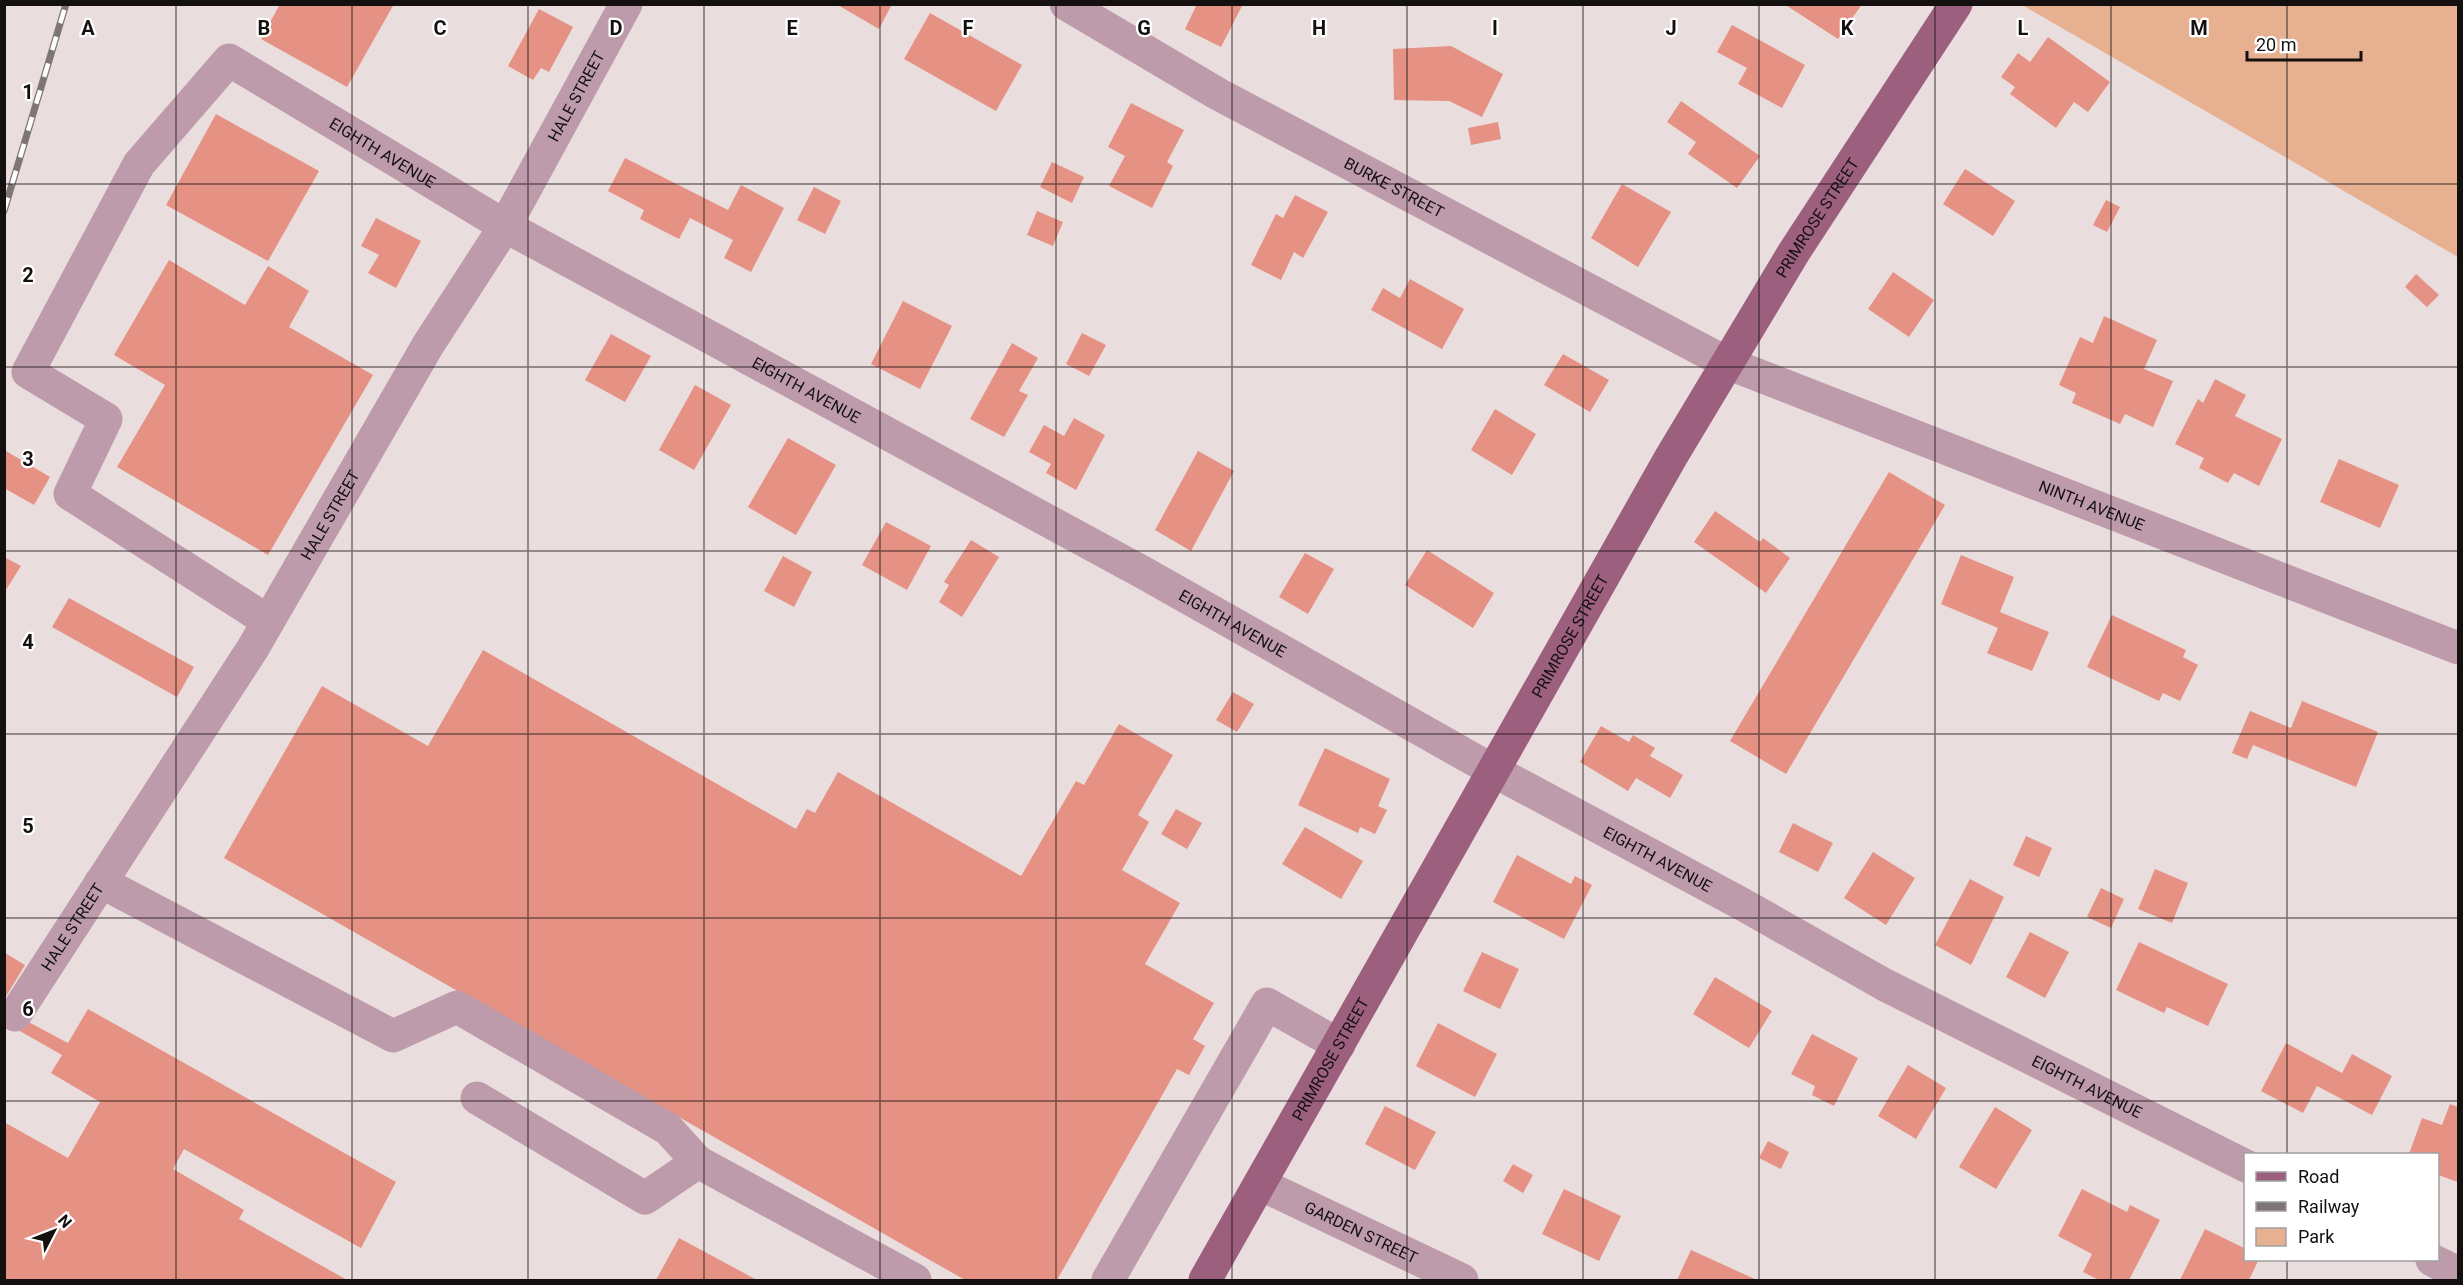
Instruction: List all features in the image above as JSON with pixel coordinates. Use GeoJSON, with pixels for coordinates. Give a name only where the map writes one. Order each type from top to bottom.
{"type":"FeatureCollection","features":[{"type":"Feature","properties":{"kind":"main road","name":"PRIMROSE STREET"},"geometry":{"type":"LineString","coordinates":[[1205,1281],[1671,457],[1794,252],[1956,4]]}},
{"type":"Feature","properties":{"kind":"street","name":"HALE STREET"},"geometry":{"type":"LineString","coordinates":[[10,1024],[268,621],[428,345],[505,226],[626,4]]}},
{"type":"Feature","properties":{"kind":"street","name":"BURKE STREET"},"geometry":{"type":"LineString","coordinates":[[1066,4],[1228,100],[1727,363]]}},
{"type":"Feature","properties":{"kind":"street","name":"EIGHTH AVENUE"},"geometry":{"type":"LineString","coordinates":[[268,621],[70,494],[106,419],[28,372],[139,164],[229,60],[505,226],[1144,573],[1494,771],[1742,904],[1885,985],[2244,1165]]}},
{"type":"Feature","properties":{"kind":"street","name":"NINTH AVENUE"},"geometry":{"type":"LineString","coordinates":[[1727,363],[2458,648]]}},
{"type":"Feature","properties":{"kind":"street"},"geometry":{"type":"LineString","coordinates":[[101,882],[393,1036],[457,1007],[668,1129],[698,1162],[915,1281]]}},
{"type":"Feature","properties":{"kind":"street"},"geometry":{"type":"LineString","coordinates":[[1108,1281],[1267,1004],[1339,1045]]}},
{"type":"Feature","properties":{"kind":"street"},"geometry":{"type":"LineString","coordinates":[[477,1098],[645,1198],[698,1162]]}},
{"type":"Feature","properties":{"kind":"street","name":"GARDEN STREET"},"geometry":{"type":"LineString","coordinates":[[1260,1184],[1462,1281]]}},
{"type":"Feature","properties":{"kind":"street"},"geometry":{"type":"LineString","coordinates":[[2434,1261],[2458,1273]]}},
{"type":"Feature","properties":{"kind":"green space"},"geometry":{"type":"Polygon","coordinates":[[[2022,5],[2458,5],[2458,257],[2022,5]]]}},
{"type":"Feature","properties":{"kind":"building"},"geometry":{"type":"Polygon","coordinates":[[[280,4],[394,4],[347,87],[261,39],[280,4]]]}},
{"type":"Feature","properties":{"kind":"building"},"geometry":{"type":"Polygon","coordinates":[[[836,4],[892,4],[879,29],[836,4]]]}},
{"type":"Feature","properties":{"kind":"building"},"geometry":{"type":"Polygon","coordinates":[[[1197,4],[1243,4],[1221,47],[1185,29],[1197,4]]]}},
{"type":"Feature","properties":{"kind":"building"},"geometry":{"type":"Polygon","coordinates":[[[1784,4],[1862,4],[1838,39],[1784,4]]]}},
{"type":"Feature","properties":{"kind":"building"},"geometry":{"type":"Polygon","coordinates":[[[539,9],[573,27],[549,72],[541,68],[533,80],[508,66],[539,9]]]}},
{"type":"Feature","properties":{"kind":"building"},"geometry":{"type":"Polygon","coordinates":[[[930,13],[1022,65],[996,111],[904,59],[930,13]]]}},
{"type":"Feature","properties":{"kind":"building"},"geometry":{"type":"Polygon","coordinates":[[[1732,25],[1805,65],[1782,108],[1738,84],[1747,68],[1717,52],[1732,25]]]}},
{"type":"Feature","properties":{"kind":"building"},"geometry":{"type":"Polygon","coordinates":[[[2048,37],[2110,82],[2088,112],[2074,102],[2056,128],[2010,94],[2015,87],[2001,77],[2018,53],[2030,62],[2048,37]]]}},
{"type":"Feature","properties":{"kind":"building"},"geometry":{"type":"Polygon","coordinates":[[[1451,46],[1503,74],[1482,117],[1449,101],[1394,100],[1393,49],[1451,46]]]}},
{"type":"Feature","properties":{"kind":"building"},"geometry":{"type":"Polygon","coordinates":[[[1681,101],[1760,156],[1737,188],[1688,154],[1696,142],[1667,122],[1681,101]]]}},
{"type":"Feature","properties":{"kind":"building"},"geometry":{"type":"Polygon","coordinates":[[[1131,103],[1184,130],[1167,162],[1173,166],[1152,208],[1109,186],[1125,156],[1108,147],[1131,103]]]}},
{"type":"Feature","properties":{"kind":"building"},"geometry":{"type":"Polygon","coordinates":[[[216,114],[319,171],[268,261],[166,205],[216,114]]]}},
{"type":"Feature","properties":{"kind":"building"},"geometry":{"type":"Polygon","coordinates":[[[1498,122],[1501,139],[1471,145],[1468,128],[1498,122]]]}},
{"type":"Feature","properties":{"kind":"building"},"geometry":{"type":"Polygon","coordinates":[[[625,158],[728,210],[741,185],[784,208],[751,272],[724,258],[733,240],[690,218],[679,239],[640,219],[644,210],[608,191],[625,158]]]}},
{"type":"Feature","properties":{"kind":"building"},"geometry":{"type":"Polygon","coordinates":[[[1052,162],[1084,177],[1072,203],[1040,187],[1052,162]]]}},
{"type":"Feature","properties":{"kind":"building"},"geometry":{"type":"Polygon","coordinates":[[[1965,169],[2015,201],[1993,236],[1943,204],[1965,169]]]}},
{"type":"Feature","properties":{"kind":"building"},"geometry":{"type":"Polygon","coordinates":[[[1622,184],[1671,212],[1638,267],[1591,238],[1622,184]]]}},
{"type":"Feature","properties":{"kind":"building"},"geometry":{"type":"Polygon","coordinates":[[[814,187],[841,201],[825,234],[797,220],[814,187]]]}},
{"type":"Feature","properties":{"kind":"building"},"geometry":{"type":"Polygon","coordinates":[[[1295,195],[1328,212],[1303,258],[1294,252],[1281,280],[1251,265],[1276,214],[1283,218],[1295,195]]]}},
{"type":"Feature","properties":{"kind":"building"},"geometry":{"type":"Polygon","coordinates":[[[2106,200],[2120,207],[2107,232],[2093,225],[2106,200]]]}},
{"type":"Feature","properties":{"kind":"building"},"geometry":{"type":"Polygon","coordinates":[[[1037,211],[1063,222],[1053,246],[1027,235],[1037,211]]]}},
{"type":"Feature","properties":{"kind":"building"},"geometry":{"type":"Polygon","coordinates":[[[376,218],[421,241],[396,288],[368,273],[379,255],[361,246],[376,218]]]}},
{"type":"Feature","properties":{"kind":"building"},"geometry":{"type":"Polygon","coordinates":[[[169,260],[245,305],[268,266],[309,291],[289,327],[373,375],[268,555],[117,467],[165,385],[114,355],[169,260]]]}},
{"type":"Feature","properties":{"kind":"building"},"geometry":{"type":"Polygon","coordinates":[[[1893,272],[1934,300],[1909,337],[1868,309],[1893,272]]]}},
{"type":"Feature","properties":{"kind":"building"},"geometry":{"type":"Polygon","coordinates":[[[2416,274],[2439,295],[2427,307],[2405,287],[2416,274]]]}},
{"type":"Feature","properties":{"kind":"building"},"geometry":{"type":"Polygon","coordinates":[[[1410,279],[1464,309],[1442,349],[1371,310],[1383,288],[1400,298],[1410,279]]]}},
{"type":"Feature","properties":{"kind":"building"},"geometry":{"type":"Polygon","coordinates":[[[903,301],[952,326],[920,389],[871,364],[903,301]]]}},
{"type":"Feature","properties":{"kind":"building"},"geometry":{"type":"Polygon","coordinates":[[[2104,316],[2157,340],[2144,369],[2173,381],[2153,427],[2125,414],[2120,424],[2072,403],[2076,393],[2059,385],[2080,337],[2093,343],[2104,316]]]}},
{"type":"Feature","properties":{"kind":"building"},"geometry":{"type":"Polygon","coordinates":[[[1082,333],[1106,345],[1089,376],[1066,364],[1082,333]]]}},
{"type":"Feature","properties":{"kind":"building"},"geometry":{"type":"Polygon","coordinates":[[[611,334],[651,356],[625,402],[585,380],[611,334]]]}},
{"type":"Feature","properties":{"kind":"building"},"geometry":{"type":"Polygon","coordinates":[[[1012,343],[1038,358],[1019,391],[1028,395],[1004,437],[970,419],[1012,343]]]}},
{"type":"Feature","properties":{"kind":"building"},"geometry":{"type":"Polygon","coordinates":[[[1563,354],[1609,380],[1590,412],[1544,385],[1563,354]]]}},
{"type":"Feature","properties":{"kind":"building"},"geometry":{"type":"Polygon","coordinates":[[[2215,379],[2246,395],[2235,416],[2282,439],[2259,486],[2234,473],[2228,483],[2199,468],[2204,458],[2175,444],[2198,399],[2203,403],[2215,379]]]}},
{"type":"Feature","properties":{"kind":"building"},"geometry":{"type":"Polygon","coordinates":[[[695,385],[731,405],[694,470],[659,450],[695,385]]]}},
{"type":"Feature","properties":{"kind":"building"},"geometry":{"type":"Polygon","coordinates":[[[1495,409],[1536,434],[1512,475],[1471,450],[1495,409]]]}},
{"type":"Feature","properties":{"kind":"building"},"geometry":{"type":"Polygon","coordinates":[[[1074,418],[1105,435],[1076,490],[1046,473],[1051,464],[1029,452],[1044,425],[1064,436],[1074,418]]]}},
{"type":"Feature","properties":{"kind":"building"},"geometry":{"type":"Polygon","coordinates":[[[788,438],[836,465],[796,535],[748,507],[788,438]]]}},
{"type":"Feature","properties":{"kind":"building"},"geometry":{"type":"Polygon","coordinates":[[[6,451],[50,477],[34,505],[4,488],[6,451]]]}},
{"type":"Feature","properties":{"kind":"building"},"geometry":{"type":"Polygon","coordinates":[[[1198,451],[1234,471],[1191,551],[1155,530],[1198,451]]]}},
{"type":"Feature","properties":{"kind":"building"},"geometry":{"type":"Polygon","coordinates":[[[2339,459],[2399,485],[2380,528],[2320,502],[2339,459]]]}},
{"type":"Feature","properties":{"kind":"building"},"geometry":{"type":"Polygon","coordinates":[[[1889,472],[1945,505],[1786,774],[1730,741],[1889,472]]]}},
{"type":"Feature","properties":{"kind":"building"},"geometry":{"type":"Polygon","coordinates":[[[1715,511],[1760,542],[1763,538],[1790,558],[1766,593],[1694,542],[1715,511]]]}},
{"type":"Feature","properties":{"kind":"building"},"geometry":{"type":"Polygon","coordinates":[[[886,522],[931,546],[907,590],[862,565],[886,522]]]}},
{"type":"Feature","properties":{"kind":"building"},"geometry":{"type":"Polygon","coordinates":[[[971,540],[999,557],[962,617],[939,602],[949,585],[944,582],[971,540]]]}},
{"type":"Feature","properties":{"kind":"building"},"geometry":{"type":"Polygon","coordinates":[[[1427,550],[1494,593],[1473,628],[1405,585],[1427,550]]]}},
{"type":"Feature","properties":{"kind":"building"},"geometry":{"type":"Polygon","coordinates":[[[1305,553],[1334,569],[1308,614],[1279,597],[1305,553]]]}},
{"type":"Feature","properties":{"kind":"building"},"geometry":{"type":"Polygon","coordinates":[[[1961,555],[2014,577],[2000,612],[2049,632],[2032,671],[1987,653],[1998,628],[1941,604],[1961,555]]]}},
{"type":"Feature","properties":{"kind":"building"},"geometry":{"type":"Polygon","coordinates":[[[783,556],[812,572],[794,607],[764,591],[783,556]]]}},
{"type":"Feature","properties":{"kind":"building"},"geometry":{"type":"Polygon","coordinates":[[[4,557],[21,566],[4,593],[4,557]]]}},
{"type":"Feature","properties":{"kind":"building"},"geometry":{"type":"Polygon","coordinates":[[[69,598],[194,667],[177,697],[52,627],[69,598]]]}},
{"type":"Feature","properties":{"kind":"building"},"geometry":{"type":"Polygon","coordinates":[[[2112,615],[2186,650],[2183,657],[2198,665],[2180,701],[2163,693],[2159,701],[2087,667],[2112,615]]]}},
{"type":"Feature","properties":{"kind":"building"},"geometry":{"type":"Polygon","coordinates":[[[483,650],[796,829],[807,809],[815,813],[838,772],[1021,876],[1076,781],[1084,785],[1119,724],[1173,755],[1138,815],[1149,822],[1122,870],[1180,903],[1145,964],[1214,1003],[1193,1039],[1205,1046],[1189,1075],[1177,1069],[1057,1280],[965,1280],[224,858],[322,686],[428,746],[483,650]]]}},
{"type":"Feature","properties":{"kind":"building"},"geometry":{"type":"Polygon","coordinates":[[[1233,692],[1254,704],[1237,732],[1216,720],[1233,692]]]}},
{"type":"Feature","properties":{"kind":"building"},"geometry":{"type":"Polygon","coordinates":[[[2302,701],[2378,732],[2356,787],[2253,745],[2247,759],[2232,753],[2250,711],[2291,728],[2302,701]]]}},
{"type":"Feature","properties":{"kind":"building"},"geometry":{"type":"Polygon","coordinates":[[[1601,726],[1629,742],[1633,735],[1655,748],[1650,756],[1683,775],[1670,798],[1636,778],[1628,791],[1580,762],[1601,726]]]}},
{"type":"Feature","properties":{"kind":"building"},"geometry":{"type":"Polygon","coordinates":[[[1325,748],[1390,779],[1378,806],[1387,810],[1375,834],[1360,827],[1358,833],[1298,805],[1325,748]]]}},
{"type":"Feature","properties":{"kind":"building"},"geometry":{"type":"Polygon","coordinates":[[[1176,809],[1202,823],[1187,849],[1161,834],[1176,809]]]}},
{"type":"Feature","properties":{"kind":"building"},"geometry":{"type":"Polygon","coordinates":[[[1793,823],[1833,843],[1818,872],[1779,852],[1793,823]]]}},
{"type":"Feature","properties":{"kind":"building"},"geometry":{"type":"Polygon","coordinates":[[[1305,827],[1363,861],[1341,899],[1282,864],[1305,827]]]}},
{"type":"Feature","properties":{"kind":"building"},"geometry":{"type":"Polygon","coordinates":[[[2026,836],[2052,848],[2039,877],[2013,865],[2026,836]]]}},
{"type":"Feature","properties":{"kind":"building"},"geometry":{"type":"Polygon","coordinates":[[[1873,852],[1915,878],[1886,925],[1844,898],[1873,852]]]}},
{"type":"Feature","properties":{"kind":"building"},"geometry":{"type":"Polygon","coordinates":[[[1517,855],[1571,884],[1575,876],[1592,885],[1564,939],[1493,902],[1517,855]]]}},
{"type":"Feature","properties":{"kind":"building"},"geometry":{"type":"Polygon","coordinates":[[[2155,869],[2188,883],[2172,923],[2138,909],[2155,869]]]}},
{"type":"Feature","properties":{"kind":"building"},"geometry":{"type":"Polygon","coordinates":[[[1970,879],[2004,897],[1971,965],[1935,945],[1970,879]]]}},
{"type":"Feature","properties":{"kind":"building"},"geometry":{"type":"Polygon","coordinates":[[[2101,888],[2124,899],[2111,928],[2087,917],[2101,888]]]}},
{"type":"Feature","properties":{"kind":"building"},"geometry":{"type":"Polygon","coordinates":[[[2030,932],[2069,952],[2045,998],[2006,977],[2030,932]]]}},
{"type":"Feature","properties":{"kind":"building"},"geometry":{"type":"Polygon","coordinates":[[[2139,942],[2228,984],[2208,1026],[2167,1007],[2164,1013],[2116,990],[2139,942]]]}},
{"type":"Feature","properties":{"kind":"building"},"geometry":{"type":"Polygon","coordinates":[[[1482,952],[1519,969],[1500,1009],[1463,991],[1482,952]]]}},
{"type":"Feature","properties":{"kind":"building"},"geometry":{"type":"Polygon","coordinates":[[[5,953],[25,965],[5,998],[5,953]]]}},
{"type":"Feature","properties":{"kind":"building"},"geometry":{"type":"Polygon","coordinates":[[[1715,977],[1772,1011],[1749,1048],[1693,1014],[1715,977]]]}},
{"type":"Feature","properties":{"kind":"building"},"geometry":{"type":"Polygon","coordinates":[[[4,1009],[68,1043],[88,1009],[396,1182],[361,1248],[184,1149],[173,1169],[244,1210],[239,1219],[347,1280],[4,1280],[4,1122],[68,1158],[100,1102],[51,1073],[62,1055],[4,1022],[4,1009]]]}},
{"type":"Feature","properties":{"kind":"building"},"geometry":{"type":"Polygon","coordinates":[[[1438,1023],[1497,1054],[1475,1097],[1416,1066],[1438,1023]]]}},
{"type":"Feature","properties":{"kind":"building"},"geometry":{"type":"Polygon","coordinates":[[[1812,1034],[1858,1058],[1834,1106],[1812,1095],[1815,1086],[1791,1074],[1812,1034]]]}},
{"type":"Feature","properties":{"kind":"building"},"geometry":{"type":"Polygon","coordinates":[[[2286,1043],[2342,1073],[2352,1054],[2392,1076],[2372,1115],[2317,1086],[2303,1113],[2261,1091],[2286,1043]]]}},
{"type":"Feature","properties":{"kind":"building"},"geometry":{"type":"Polygon","coordinates":[[[1908,1065],[1946,1088],[1916,1139],[1878,1116],[1908,1065]]]}},
{"type":"Feature","properties":{"kind":"building"},"geometry":{"type":"Polygon","coordinates":[[[2450,1104],[2458,1107],[2458,1182],[2439,1175],[2439,1153],[2409,1153],[2422,1118],[2442,1125],[2450,1104]]]}},
{"type":"Feature","properties":{"kind":"building"},"geometry":{"type":"Polygon","coordinates":[[[1385,1106],[1436,1132],[1415,1170],[1365,1144],[1385,1106]]]}},
{"type":"Feature","properties":{"kind":"building"},"geometry":{"type":"Polygon","coordinates":[[[1995,1107],[2032,1130],[1996,1189],[1959,1167],[1995,1107]]]}},
{"type":"Feature","properties":{"kind":"building"},"geometry":{"type":"Polygon","coordinates":[[[1768,1141],[1789,1152],[1781,1169],[1759,1158],[1768,1141]]]}},
{"type":"Feature","properties":{"kind":"building"},"geometry":{"type":"Polygon","coordinates":[[[1513,1164],[1533,1175],[1523,1193],[1503,1181],[1513,1164]]]}},
{"type":"Feature","properties":{"kind":"building"},"geometry":{"type":"Polygon","coordinates":[[[1564,1189],[1621,1216],[1599,1261],[1542,1234],[1564,1189]]]}},
{"type":"Feature","properties":{"kind":"building"},"geometry":{"type":"Polygon","coordinates":[[[2082,1189],[2127,1212],[2130,1205],[2160,1220],[2129,1280],[2099,1280],[2083,1272],[2092,1254],[2058,1236],[2082,1189]]]}},
{"type":"Feature","properties":{"kind":"building"},"geometry":{"type":"Polygon","coordinates":[[[2205,1229],[2244,1248],[2244,1261],[2258,1261],[2249,1280],[2180,1280],[2205,1229]]]}},
{"type":"Feature","properties":{"kind":"building"},"geometry":{"type":"Polygon","coordinates":[[[679,1238],[757,1280],[656,1280],[679,1238]]]}},
{"type":"Feature","properties":{"kind":"building"},"geometry":{"type":"Polygon","coordinates":[[[1691,1250],[1757,1280],[1677,1280],[1691,1250]]]}},
{"type":"Feature","properties":{"kind":"railway"},"geometry":{"type":"LineString","coordinates":[[4,211],[66,4]]}}]}
